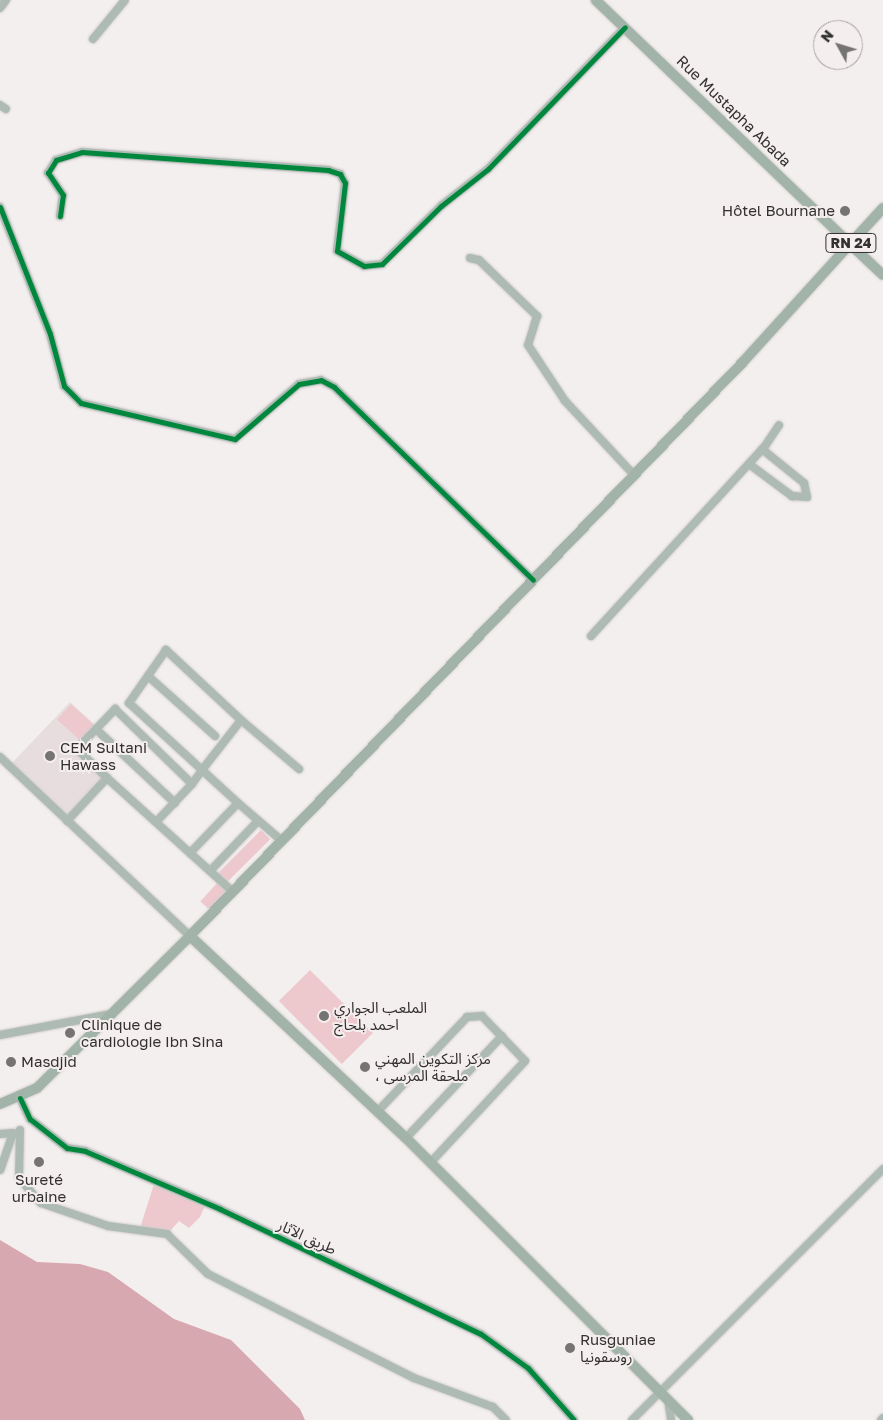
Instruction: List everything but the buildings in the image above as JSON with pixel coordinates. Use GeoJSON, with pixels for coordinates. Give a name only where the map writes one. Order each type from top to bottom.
{"type":"FeatureCollection","features":[{"type":"Feature","properties":{"kind":"main road","name":"Rue Mustapha Abada"},"geometry":{"type":"LineString","coordinates":[[596,0],[850,244]]}},
{"type":"Feature","properties":{"kind":"main road","name":"RN 24"},"geometry":{"type":"LineString","coordinates":[[883,208],[850,244],[883,275]]}},
{"type":"Feature","properties":{"kind":"main road"},"geometry":{"type":"LineString","coordinates":[[0,1104],[20,1098],[44,1081],[190,936],[634,475],[850,244]]}},
{"type":"Feature","properties":{"kind":"main road"},"geometry":{"type":"LineString","coordinates":[[190,936],[431,1162],[688,1420]]}},
{"type":"Feature","properties":{"kind":"street"},"geometry":{"type":"LineString","coordinates":[[0,8],[6,0]]}},
{"type":"Feature","properties":{"kind":"street"},"geometry":{"type":"LineString","coordinates":[[94,38],[125,0]]}},
{"type":"Feature","properties":{"kind":"street"},"geometry":{"type":"LineString","coordinates":[[60,216],[63,194],[48,173],[56,160],[82,152],[328,170],[340,174],[345,183],[337,251],[364,266],[382,264],[441,206],[488,169],[625,27]]}},
{"type":"Feature","properties":{"kind":"street"},"geometry":{"type":"LineString","coordinates":[[0,207],[50,334],[64,386],[81,402],[236,439],[298,384],[321,380],[334,387],[533,580]]}},
{"type":"Feature","properties":{"kind":"street"},"geometry":{"type":"LineString","coordinates":[[470,258],[479,260],[537,316],[528,345],[565,401],[634,475]]}},
{"type":"Feature","properties":{"kind":"street"},"geometry":{"type":"LineString","coordinates":[[591,636],[749,464],[779,425]]}},
{"type":"Feature","properties":{"kind":"street"},"geometry":{"type":"LineString","coordinates":[[749,464],[792,496],[807,497],[804,483],[762,449]]}},
{"type":"Feature","properties":{"kind":"street"},"geometry":{"type":"LineString","coordinates":[[282,841],[129,703],[166,650],[241,720],[299,769]]}},
{"type":"Feature","properties":{"kind":"street"},"geometry":{"type":"LineString","coordinates":[[148,676],[215,736]]}},
{"type":"Feature","properties":{"kind":"street"},"geometry":{"type":"LineString","coordinates":[[192,784],[115,709],[77,749],[233,892]]}},
{"type":"Feature","properties":{"kind":"street"},"geometry":{"type":"LineString","coordinates":[[156,822],[192,784],[241,720]]}},
{"type":"Feature","properties":{"kind":"street"},"geometry":{"type":"LineString","coordinates":[[96,729],[175,803]]}},
{"type":"Feature","properties":{"kind":"street"},"geometry":{"type":"LineString","coordinates":[[0,758],[190,936]]}},
{"type":"Feature","properties":{"kind":"street"},"geometry":{"type":"LineString","coordinates":[[68,821],[107,778]]}},
{"type":"Feature","properties":{"kind":"street"},"geometry":{"type":"LineString","coordinates":[[190,853],[238,803]]}},
{"type":"Feature","properties":{"kind":"street"},"geometry":{"type":"LineString","coordinates":[[210,871],[258,821]]}},
{"type":"Feature","properties":{"kind":"street"},"geometry":{"type":"LineString","coordinates":[[0,1034],[112,1014]]}},
{"type":"Feature","properties":{"kind":"street"},"geometry":{"type":"LineString","coordinates":[[377,1112],[467,1016],[482,1016],[524,1059],[522,1067],[431,1162]]}},
{"type":"Feature","properties":{"kind":"street"},"geometry":{"type":"LineString","coordinates":[[406,1138],[502,1036]]}},
{"type":"Feature","properties":{"kind":"street","name":"طريق الآثار"},"geometry":{"type":"LineString","coordinates":[[20,1098],[30,1119],[67,1148],[85,1151],[220,1210],[481,1334],[528,1368],[574,1420]]}},
{"type":"Feature","properties":{"kind":"street"},"geometry":{"type":"LineString","coordinates":[[0,1170],[18,1133],[30,1119]]}},
{"type":"Feature","properties":{"kind":"street"},"geometry":{"type":"LineString","coordinates":[[0,1134],[18,1133]]}},
{"type":"Feature","properties":{"kind":"street"},"geometry":{"type":"LineString","coordinates":[[18,1133],[19,1178],[41,1203],[108,1226],[166,1234],[208,1274],[414,1378],[493,1407],[506,1420]]}},
{"type":"Feature","properties":{"kind":"street"},"geometry":{"type":"LineString","coordinates":[[632,1420],[658,1391],[883,1169]]}},
{"type":"Feature","properties":{"kind":"street"},"geometry":{"type":"LineString","coordinates":[[668,1400],[671,1420]]}},
{"type":"Feature","properties":{"kind":"shaded area","name":"CEM Sultani Hawass"},"geometry":{"type":"Polygon","coordinates":[[[70,702],[96,726],[74,749],[105,780],[68,817],[11,764],[70,702]]]}},
{"type":"Feature","properties":{"kind":"shaded area"},"geometry":{"type":"Polygon","coordinates":[[[71,704],[94,725],[80,740],[57,720],[71,704]]]}},
{"type":"Feature","properties":{"kind":"shaded area"},"geometry":{"type":"Polygon","coordinates":[[[261,830],[270,839],[227,882],[218,873],[261,830]]]}},
{"type":"Feature","properties":{"kind":"shaded area"},"geometry":{"type":"Polygon","coordinates":[[[217,883],[226,891],[209,910],[200,902],[217,883]]]}},
{"type":"Feature","properties":{"kind":"shaded area"},"geometry":{"type":"Polygon","coordinates":[[[310,970],[373,1033],[342,1064],[279,1001],[310,970]]]}},
{"type":"Feature","properties":{"kind":"shaded area"},"geometry":{"type":"Polygon","coordinates":[[[154,1184],[205,1206],[200,1217],[189,1228],[179,1221],[171,1230],[140,1228],[154,1184]]]}},
{"type":"Feature","properties":{"kind":"shaded area"},"geometry":{"type":"Polygon","coordinates":[[[0,1240],[37,1262],[80,1264],[108,1272],[174,1319],[231,1340],[300,1409],[305,1420],[0,1420],[0,1240]]]}},
{"type":"Feature","properties":{"kind":"cycle path"},"geometry":{"type":"LineString","coordinates":[[60,216],[63,195],[48,173],[56,160],[82,152],[328,170],[340,174],[345,183],[337,251],[364,266],[382,264],[441,206],[488,169],[625,27]]}},
{"type":"Feature","properties":{"kind":"cycle path"},"geometry":{"type":"LineString","coordinates":[[0,207],[50,334],[64,386],[81,403],[235,439],[299,384],[321,380],[334,387],[533,580]]}},
{"type":"Feature","properties":{"kind":"cycle path"},"geometry":{"type":"LineString","coordinates":[[20,1098],[30,1119],[67,1148],[85,1151],[220,1209],[481,1334],[528,1368],[574,1420]]}},
{"type":"Feature","properties":{"kind":"place","name":"Hôtel Bournane"},"geometry":{"type":"Point","coordinates":[845,211]}},
{"type":"Feature","properties":{"kind":"place","name":"CEM Sultani Hawass"},"geometry":{"type":"Point","coordinates":[50,756]}},
{"type":"Feature","properties":{"kind":"place","name":"الملعب الجواري احمد بلحاج"},"geometry":{"type":"Point","coordinates":[324,1016]}},
{"type":"Feature","properties":{"kind":"place","name":"Clinique de cardiologie Ibn Sina"},"geometry":{"type":"Point","coordinates":[70,1033]}},
{"type":"Feature","properties":{"kind":"place","name":"Masdjid"},"geometry":{"type":"Point","coordinates":[11,1062]}},
{"type":"Feature","properties":{"kind":"place","name":"مركز التكوين المهني ، ملحقة المرسى"},"geometry":{"type":"Point","coordinates":[365,1067]}},
{"type":"Feature","properties":{"kind":"place","name":"Sureté urbaine"},"geometry":{"type":"Point","coordinates":[39,1162]}},
{"type":"Feature","properties":{"kind":"place","name":"Rusguniae روسقونيا"},"geometry":{"type":"Point","coordinates":[570,1348]}}]}
